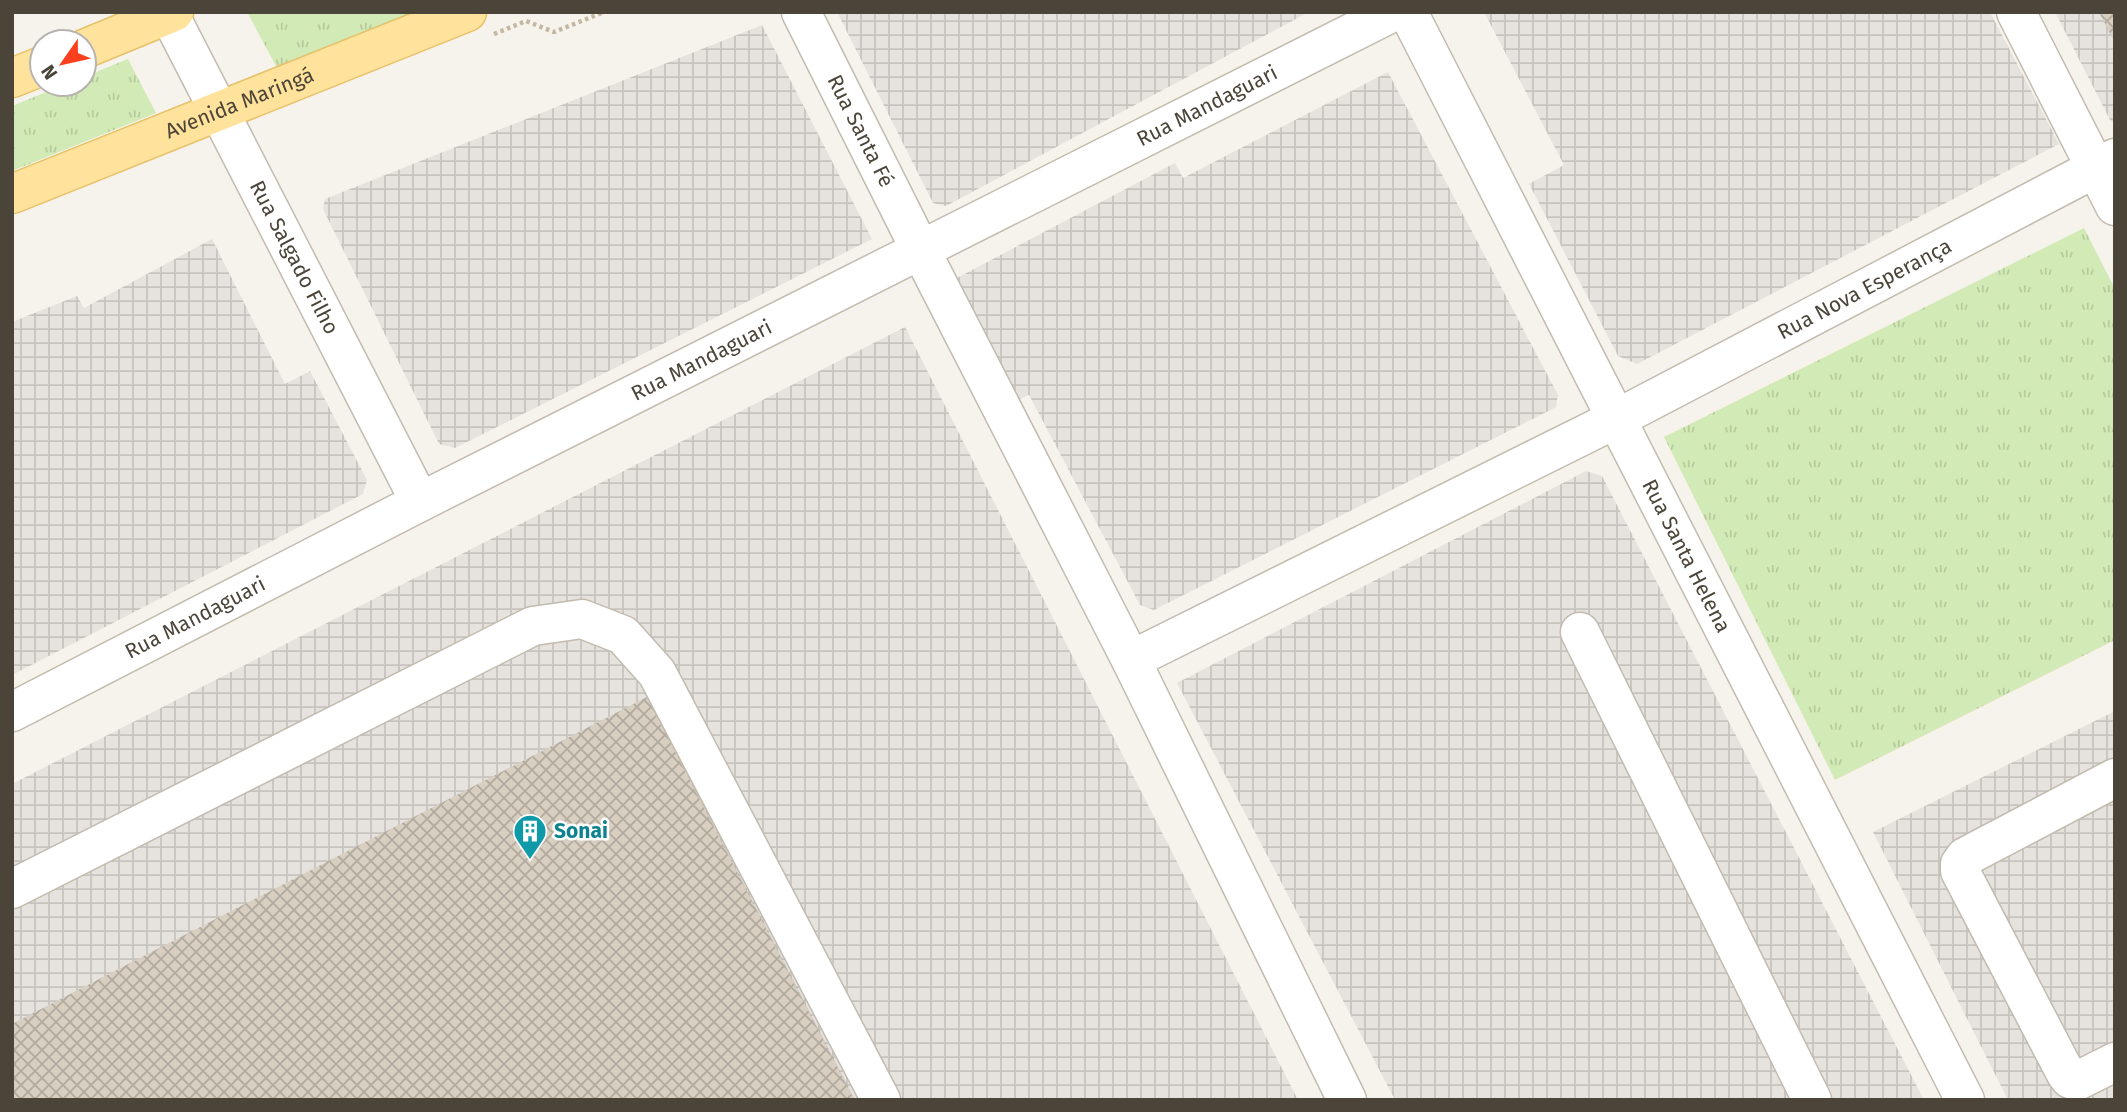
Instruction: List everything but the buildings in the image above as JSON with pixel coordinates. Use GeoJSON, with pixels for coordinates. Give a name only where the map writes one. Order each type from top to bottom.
{"type":"FeatureCollection","features":[{"type":"Feature","properties":{"kind":"main road","name":"Avenida Maringá"},"geometry":{"type":"LineString","coordinates":[[12,194],[467,12]]}},
{"type":"Feature","properties":{"kind":"main road"},"geometry":{"type":"LineString","coordinates":[[98,43],[171,13]]}},
{"type":"Feature","properties":{"kind":"street","name":"Rua Santa Fé"},"geometry":{"type":"LineString","coordinates":[[802,12],[1131,660],[1347,1100]]}},
{"type":"Feature","properties":{"kind":"street","name":"Rua Mandaguari"},"geometry":{"type":"LineString","coordinates":[[12,712],[420,502],[1393,12]]}},
{"type":"Feature","properties":{"kind":"street","name":"Rua Santa Helena"},"geometry":{"type":"LineString","coordinates":[[1408,12],[1965,1100]]}},
{"type":"Feature","properties":{"kind":"street"},"geometry":{"type":"LineString","coordinates":[[2016,12],[2105,163],[2115,206]]}},
{"type":"Feature","properties":{"kind":"street","name":"Rua Salgado Filho"},"geometry":{"type":"LineString","coordinates":[[171,13],[420,502]]}},
{"type":"Feature","properties":{"kind":"street","name":"Rua Nova Esperança"},"geometry":{"type":"LineString","coordinates":[[1131,660],[1616,419],[2105,163]]}},
{"type":"Feature","properties":{"kind":"street"},"geometry":{"type":"LineString","coordinates":[[12,889],[533,626],[582,619],[623,635],[657,673],[881,1100]]}},
{"type":"Feature","properties":{"kind":"street"},"geometry":{"type":"LineString","coordinates":[[1580,632],[1812,1100]]}},
{"type":"Feature","properties":{"kind":"street"},"geometry":{"type":"LineString","coordinates":[[2115,778],[1965,858],[1960,864],[1960,871],[2070,1079],[2077,1081],[2115,1062]]}},
{"type":"Feature","properties":{"kind":"path"},"geometry":{"type":"LineString","coordinates":[[526,21],[554,32],[604,12]]}},
{"type":"Feature","properties":{"kind":"shaded area"},"geometry":{"type":"Polygon","coordinates":[[[837,12],[1309,12],[946,206],[933,203],[837,12]]]}},
{"type":"Feature","properties":{"kind":"shaded area"},"geometry":{"type":"Polygon","coordinates":[[[1484,12],[1990,12],[2059,144],[1637,364],[1618,356],[1529,184],[1564,165],[1484,12]]]}},
{"type":"Feature","properties":{"kind":"shaded area"},"geometry":{"type":"Polygon","coordinates":[[[2055,12],[2115,12],[2115,120],[2111,122],[2055,12]]]}},
{"type":"Feature","properties":{"kind":"shaded area"},"geometry":{"type":"Polygon","coordinates":[[[762,25],[872,239],[455,448],[439,444],[323,209],[325,199],[762,25]]]}},
{"type":"Feature","properties":{"kind":"shaded area"},"geometry":{"type":"Polygon","coordinates":[[[1388,72],[1558,395],[1556,407],[1154,610],[1140,605],[1029,395],[1018,400],[955,279],[1175,163],[1183,178],[1388,72]]]}},
{"type":"Feature","properties":{"kind":"shaded area"},"geometry":{"type":"Polygon","coordinates":[[[212,239],[285,384],[310,371],[367,480],[363,494],[12,675],[12,322],[77,296],[84,308],[212,239]]]}},
{"type":"Feature","properties":{"kind":"shaded area"},"geometry":{"type":"Polygon","coordinates":[[[905,327],[1298,1100],[12,1100],[12,784],[905,327]]]}},
{"type":"Feature","properties":{"kind":"shaded area"},"geometry":{"type":"Polygon","coordinates":[[[1586,471],[1602,476],[1924,1100],[1395,1100],[1177,683],[1586,471]]]}},
{"type":"Feature","properties":{"kind":"shaded area"},"geometry":{"type":"Polygon","coordinates":[[[2115,711],[2115,1100],[2008,1100],[1873,832],[2115,711]]]}},
{"type":"Feature","properties":{"kind":"green space"},"geometry":{"type":"Polygon","coordinates":[[[247,12],[422,12],[278,70],[247,12]]]}},
{"type":"Feature","properties":{"kind":"green space"},"geometry":{"type":"Polygon","coordinates":[[[128,59],[156,113],[12,171],[12,106],[32,98],[98,98],[98,71],[128,59]]]}},
{"type":"Feature","properties":{"kind":"green space"},"geometry":{"type":"Polygon","coordinates":[[[2084,228],[2115,289],[2115,640],[1835,780],[1664,437],[2084,228]]]}},
{"type":"Feature","properties":{"kind":"place","name":"Sonai"},"geometry":{"type":"Point","coordinates":[530,861]}}]}
